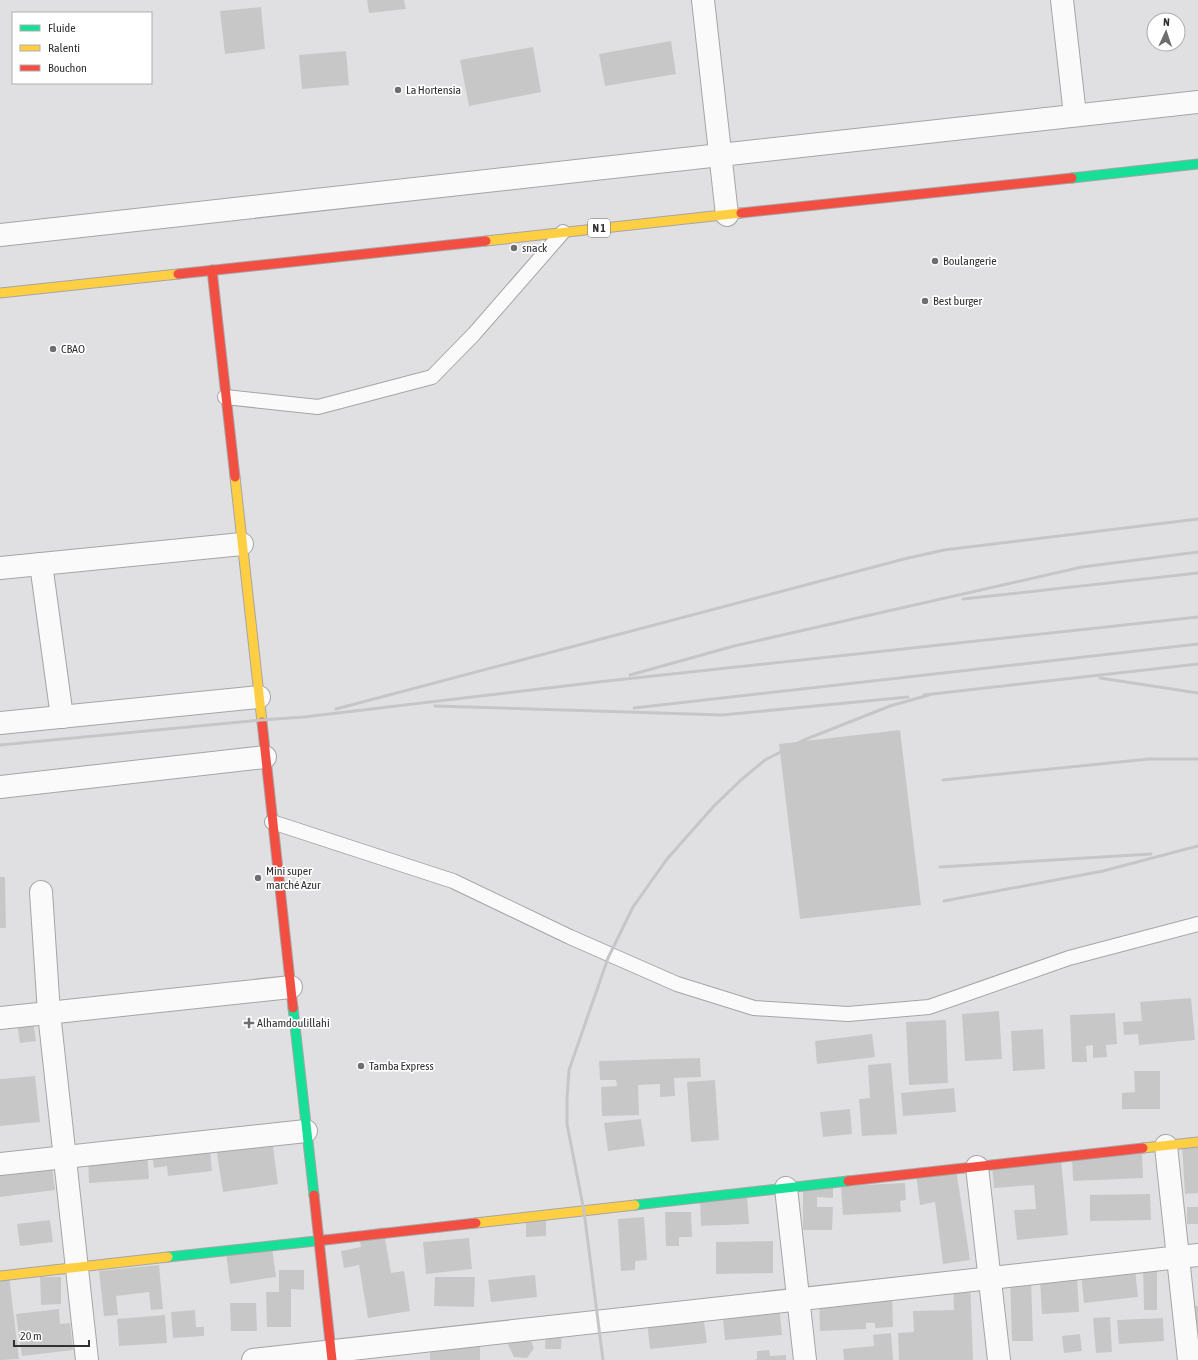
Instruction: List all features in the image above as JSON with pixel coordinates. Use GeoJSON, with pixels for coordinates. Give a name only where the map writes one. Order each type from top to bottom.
{"type":"FeatureCollection","features":[{"type":"Feature","properties":{"kind":"main road","name":"N 1"},"geometry":{"type":"LineString","coordinates":[[0,293],[1198,164]]}},
{"type":"Feature","properties":{"kind":"main road"},"geometry":{"type":"LineString","coordinates":[[212,270],[331,1356]]}},
{"type":"Feature","properties":{"kind":"main road"},"geometry":{"type":"LineString","coordinates":[[0,1276],[1198,1142]]}},
{"type":"Feature","properties":{"kind":"street"},"geometry":{"type":"LineString","coordinates":[[703,0],[727,215]]}},
{"type":"Feature","properties":{"kind":"street"},"geometry":{"type":"LineString","coordinates":[[1062,0],[1075,115]]}},
{"type":"Feature","properties":{"kind":"street"},"geometry":{"type":"LineString","coordinates":[[0,235],[1198,102]]}},
{"type":"Feature","properties":{"kind":"street"},"geometry":{"type":"LineString","coordinates":[[0,568],[242,544]]}},
{"type":"Feature","properties":{"kind":"street"},"geometry":{"type":"LineString","coordinates":[[41,564],[62,717]]}},
{"type":"Feature","properties":{"kind":"street"},"geometry":{"type":"LineString","coordinates":[[0,723],[259,698]]}},
{"type":"Feature","properties":{"kind":"street"},"geometry":{"type":"LineString","coordinates":[[0,787],[265,757]]}},
{"type":"Feature","properties":{"kind":"street"},"geometry":{"type":"LineString","coordinates":[[41,892],[49,1013],[87,1360]]}},
{"type":"Feature","properties":{"kind":"street"},"geometry":{"type":"LineString","coordinates":[[0,1018],[291,987]]}},
{"type":"Feature","properties":{"kind":"street"},"geometry":{"type":"LineString","coordinates":[[0,1164],[306,1131]]}},
{"type":"Feature","properties":{"kind":"street"},"geometry":{"type":"LineString","coordinates":[[1166,1146],[1188,1256],[1189,1360]]}},
{"type":"Feature","properties":{"kind":"street"},"geometry":{"type":"LineString","coordinates":[[977,1167],[999,1360]]}},
{"type":"Feature","properties":{"kind":"street"},"geometry":{"type":"LineString","coordinates":[[786,1188],[805,1360]]}},
{"type":"Feature","properties":{"kind":"street"},"geometry":{"type":"LineString","coordinates":[[254,1360],[331,1356],[798,1299],[1188,1256]]}},
{"type":"Feature","properties":{"kind":"lane"},"geometry":{"type":"LineString","coordinates":[[226,397],[318,407],[432,377],[474,334],[563,232]]}},
{"type":"Feature","properties":{"kind":"lane"},"geometry":{"type":"LineString","coordinates":[[272,822],[453,881],[570,938],[677,984],[754,1008],[848,1014],[929,1007],[1069,958],[1198,924]]}},
{"type":"Feature","properties":{"kind":"building"},"geometry":{"type":"Polygon","coordinates":[[[367,0],[404,0],[406,9],[369,13],[367,0]]]}},
{"type":"Feature","properties":{"kind":"building"},"geometry":{"type":"Polygon","coordinates":[[[261,7],[265,49],[225,54],[220,11],[261,7]]]}},
{"type":"Feature","properties":{"kind":"building"},"geometry":{"type":"Polygon","coordinates":[[[671,41],[676,74],[605,86],[599,54],[671,41]]]}},
{"type":"Feature","properties":{"kind":"building"},"geometry":{"type":"Polygon","coordinates":[[[533,47],[541,92],[469,106],[460,60],[533,47]]]}},
{"type":"Feature","properties":{"kind":"building"},"geometry":{"type":"Polygon","coordinates":[[[346,51],[349,85],[302,89],[299,55],[346,51]]]}},
{"type":"Feature","properties":{"kind":"building"},"geometry":{"type":"Polygon","coordinates":[[[900,730],[921,905],[800,919],[779,744],[900,730]]]}},
{"type":"Feature","properties":{"kind":"building"},"geometry":{"type":"Polygon","coordinates":[[[0,877],[5,877],[6,928],[0,928],[0,877]]]}},
{"type":"Feature","properties":{"kind":"building"},"geometry":{"type":"Polygon","coordinates":[[[1191,998],[1195,1040],[1139,1045],[1138,1034],[1124,1035],[1123,1022],[1142,1021],[1140,1002],[1191,998]]]}},
{"type":"Feature","properties":{"kind":"building"},"geometry":{"type":"Polygon","coordinates":[[[999,1011],[1002,1059],[965,1061],[962,1014],[999,1011]]]}},
{"type":"Feature","properties":{"kind":"building"},"geometry":{"type":"Polygon","coordinates":[[[1115,1013],[1117,1044],[1106,1045],[1107,1057],[1093,1058],[1093,1045],[1086,1046],[1087,1062],[1072,1062],[1070,1015],[1115,1013]]]}},
{"type":"Feature","properties":{"kind":"building"},"geometry":{"type":"Polygon","coordinates":[[[33,1020],[36,1041],[20,1043],[17,1022],[33,1020]]]}},
{"type":"Feature","properties":{"kind":"building"},"geometry":{"type":"Polygon","coordinates":[[[946,1020],[948,1083],[909,1085],[906,1022],[946,1020]]]}},
{"type":"Feature","properties":{"kind":"building"},"geometry":{"type":"Polygon","coordinates":[[[1043,1029],[1045,1069],[1013,1071],[1011,1031],[1043,1029]]]}},
{"type":"Feature","properties":{"kind":"building"},"geometry":{"type":"Polygon","coordinates":[[[872,1034],[875,1057],[817,1064],[815,1041],[872,1034]]]}},
{"type":"Feature","properties":{"kind":"building"},"geometry":{"type":"Polygon","coordinates":[[[700,1058],[701,1077],[674,1078],[675,1096],[660,1097],[660,1084],[638,1085],[639,1115],[602,1116],[601,1087],[617,1086],[616,1080],[600,1080],[599,1061],[700,1058]]]}},
{"type":"Feature","properties":{"kind":"building"},"geometry":{"type":"Polygon","coordinates":[[[891,1063],[897,1134],[862,1136],[859,1099],[870,1098],[868,1065],[891,1063]]]}},
{"type":"Feature","properties":{"kind":"building"},"geometry":{"type":"Polygon","coordinates":[[[1134,1071],[1160,1071],[1160,1109],[1122,1109],[1122,1093],[1135,1092],[1134,1071]]]}},
{"type":"Feature","properties":{"kind":"building"},"geometry":{"type":"Polygon","coordinates":[[[35,1076],[40,1122],[0,1126],[0,1079],[35,1076]]]}},
{"type":"Feature","properties":{"kind":"building"},"geometry":{"type":"Polygon","coordinates":[[[715,1080],[719,1140],[691,1142],[687,1082],[715,1080]]]}},
{"type":"Feature","properties":{"kind":"building"},"geometry":{"type":"Polygon","coordinates":[[[954,1088],[956,1112],[903,1116],[901,1093],[954,1088]]]}},
{"type":"Feature","properties":{"kind":"building"},"geometry":{"type":"Polygon","coordinates":[[[850,1109],[852,1134],[823,1137],[820,1112],[850,1109]]]}},
{"type":"Feature","properties":{"kind":"building"},"geometry":{"type":"Polygon","coordinates":[[[641,1119],[645,1146],[608,1151],[604,1123],[641,1119]]]}},
{"type":"Feature","properties":{"kind":"building"},"geometry":{"type":"Polygon","coordinates":[[[272,1139],[278,1184],[223,1192],[216,1147],[272,1139]]]}},
{"type":"Feature","properties":{"kind":"building"},"geometry":{"type":"Polygon","coordinates":[[[209,1141],[212,1171],[168,1176],[167,1166],[154,1168],[151,1147],[209,1141]]]}},
{"type":"Feature","properties":{"kind":"building"},"geometry":{"type":"Polygon","coordinates":[[[1198,1144],[1198,1193],[1185,1194],[1182,1145],[1198,1144]]]}},
{"type":"Feature","properties":{"kind":"building"},"geometry":{"type":"Polygon","coordinates":[[[147,1152],[149,1179],[89,1183],[88,1157],[147,1152]]]}},
{"type":"Feature","properties":{"kind":"building"},"geometry":{"type":"Polygon","coordinates":[[[1142,1154],[1143,1178],[1073,1181],[1072,1156],[1142,1154]]]}},
{"type":"Feature","properties":{"kind":"building"},"geometry":{"type":"Polygon","coordinates":[[[51,1158],[55,1190],[0,1197],[0,1164],[51,1158]]]}},
{"type":"Feature","properties":{"kind":"building"},"geometry":{"type":"Polygon","coordinates":[[[1061,1159],[1068,1235],[1017,1240],[1014,1210],[1036,1209],[1034,1185],[994,1188],[992,1165],[1061,1159]]]}},
{"type":"Feature","properties":{"kind":"building"},"geometry":{"type":"Polygon","coordinates":[[[956,1169],[970,1260],[943,1264],[935,1202],[920,1205],[916,1175],[956,1169]]]}},
{"type":"Feature","properties":{"kind":"building"},"geometry":{"type":"Polygon","coordinates":[[[803,1181],[833,1182],[833,1198],[817,1197],[817,1207],[833,1207],[832,1230],[803,1230],[803,1181]]]}},
{"type":"Feature","properties":{"kind":"building"},"geometry":{"type":"Polygon","coordinates":[[[905,1183],[906,1200],[900,1201],[901,1212],[843,1215],[841,1186],[905,1183]]]}},
{"type":"Feature","properties":{"kind":"building"},"geometry":{"type":"Polygon","coordinates":[[[1150,1194],[1151,1220],[1090,1221],[1090,1195],[1150,1194]]]}},
{"type":"Feature","properties":{"kind":"building"},"geometry":{"type":"Polygon","coordinates":[[[747,1195],[749,1224],[701,1226],[700,1198],[747,1195]]]}},
{"type":"Feature","properties":{"kind":"building"},"geometry":{"type":"Polygon","coordinates":[[[1187,1207],[1198,1207],[1198,1224],[1187,1224],[1187,1207]]]}},
{"type":"Feature","properties":{"kind":"building"},"geometry":{"type":"Polygon","coordinates":[[[665,1212],[691,1212],[692,1237],[679,1237],[679,1246],[666,1246],[665,1212]]]}},
{"type":"Feature","properties":{"kind":"building"},"geometry":{"type":"Polygon","coordinates":[[[644,1217],[647,1260],[635,1261],[635,1270],[621,1271],[618,1219],[644,1217]]]}},
{"type":"Feature","properties":{"kind":"building"},"geometry":{"type":"Polygon","coordinates":[[[526,1218],[546,1218],[546,1236],[526,1237],[526,1218]]]}},
{"type":"Feature","properties":{"kind":"building"},"geometry":{"type":"Polygon","coordinates":[[[50,1220],[53,1242],[20,1246],[17,1224],[50,1220]]]}},
{"type":"Feature","properties":{"kind":"building"},"geometry":{"type":"Polygon","coordinates":[[[383,1227],[391,1273],[404,1271],[410,1311],[368,1318],[359,1265],[344,1268],[341,1251],[361,1247],[358,1232],[383,1227]]]}},
{"type":"Feature","properties":{"kind":"building"},"geometry":{"type":"Polygon","coordinates":[[[469,1238],[472,1269],[426,1274],[423,1242],[469,1238]]]}},
{"type":"Feature","properties":{"kind":"building"},"geometry":{"type":"Polygon","coordinates":[[[773,1241],[773,1273],[716,1274],[716,1242],[773,1241]]]}},
{"type":"Feature","properties":{"kind":"building"},"geometry":{"type":"Polygon","coordinates":[[[272,1247],[276,1277],[230,1284],[226,1253],[272,1247]]]}},
{"type":"Feature","properties":{"kind":"building"},"geometry":{"type":"Polygon","coordinates":[[[1134,1260],[1138,1297],[1084,1303],[1080,1265],[1134,1260]]]}},
{"type":"Feature","properties":{"kind":"building"},"geometry":{"type":"Polygon","coordinates":[[[1157,1263],[1157,1310],[1144,1310],[1143,1264],[1157,1263]]]}},
{"type":"Feature","properties":{"kind":"building"},"geometry":{"type":"Polygon","coordinates":[[[159,1265],[163,1309],[151,1310],[149,1292],[116,1296],[118,1315],[104,1316],[99,1271],[159,1265]]]}},
{"type":"Feature","properties":{"kind":"building"},"geometry":{"type":"Polygon","coordinates":[[[279,1270],[304,1270],[304,1290],[291,1289],[291,1327],[267,1327],[266,1292],[279,1292],[279,1270]]]}},
{"type":"Feature","properties":{"kind":"building"},"geometry":{"type":"Polygon","coordinates":[[[535,1275],[537,1297],[491,1302],[488,1280],[535,1275]]]}},
{"type":"Feature","properties":{"kind":"building"},"geometry":{"type":"Polygon","coordinates":[[[9,1276],[19,1359],[0,1360],[0,1277],[9,1276]]]}},
{"type":"Feature","properties":{"kind":"building"},"geometry":{"type":"Polygon","coordinates":[[[40,1277],[61,1277],[61,1304],[41,1305],[40,1277]]]}},
{"type":"Feature","properties":{"kind":"building"},"geometry":{"type":"Polygon","coordinates":[[[435,1277],[475,1277],[474,1307],[434,1306],[435,1277]]]}},
{"type":"Feature","properties":{"kind":"building"},"geometry":{"type":"Polygon","coordinates":[[[1031,1277],[1033,1341],[1012,1341],[1010,1278],[1031,1277]]]}},
{"type":"Feature","properties":{"kind":"building"},"geometry":{"type":"Polygon","coordinates":[[[1077,1277],[1079,1312],[1042,1314],[1040,1279],[1077,1277]]]}},
{"type":"Feature","properties":{"kind":"building"},"geometry":{"type":"Polygon","coordinates":[[[970,1280],[973,1360],[899,1360],[898,1333],[914,1332],[913,1311],[954,1310],[953,1281],[970,1280]]]}},
{"type":"Feature","properties":{"kind":"building"},"geometry":{"type":"Polygon","coordinates":[[[892,1293],[893,1327],[875,1328],[875,1323],[866,1323],[866,1329],[820,1331],[819,1296],[892,1293]]]}},
{"type":"Feature","properties":{"kind":"building"},"geometry":{"type":"Polygon","coordinates":[[[230,1303],[256,1303],[257,1331],[231,1331],[230,1303]]]}},
{"type":"Feature","properties":{"kind":"building"},"geometry":{"type":"Polygon","coordinates":[[[779,1304],[782,1335],[725,1340],[722,1308],[779,1304]]]}},
{"type":"Feature","properties":{"kind":"building"},"geometry":{"type":"Polygon","coordinates":[[[1194,1306],[1198,1306],[1198,1334],[1197,1334],[1194,1306]]]}},
{"type":"Feature","properties":{"kind":"building"},"geometry":{"type":"Polygon","coordinates":[[[59,1309],[60,1324],[70,1323],[73,1350],[22,1356],[16,1314],[59,1309]]]}},
{"type":"Feature","properties":{"kind":"building"},"geometry":{"type":"Polygon","coordinates":[[[195,1310],[196,1327],[204,1327],[204,1336],[173,1338],[171,1312],[195,1310]]]}},
{"type":"Feature","properties":{"kind":"building"},"geometry":{"type":"Polygon","coordinates":[[[703,1314],[707,1343],[650,1349],[647,1321],[703,1314]]]}},
{"type":"Feature","properties":{"kind":"building"},"geometry":{"type":"Polygon","coordinates":[[[165,1315],[167,1343],[119,1346],[117,1319],[165,1315]]]}},
{"type":"Feature","properties":{"kind":"building"},"geometry":{"type":"Polygon","coordinates":[[[1110,1317],[1112,1352],[1096,1353],[1093,1318],[1110,1317]]]}},
{"type":"Feature","properties":{"kind":"building"},"geometry":{"type":"Polygon","coordinates":[[[1163,1318],[1164,1341],[1119,1344],[1117,1320],[1163,1318]]]}},
{"type":"Feature","properties":{"kind":"building"},"geometry":{"type":"Polygon","coordinates":[[[546,1331],[562,1332],[561,1349],[545,1349],[546,1331]]]}},
{"type":"Feature","properties":{"kind":"building"},"geometry":{"type":"Polygon","coordinates":[[[891,1333],[893,1360],[844,1360],[843,1349],[874,1346],[873,1335],[891,1333]]]}},
{"type":"Feature","properties":{"kind":"building"},"geometry":{"type":"Polygon","coordinates":[[[516,1334],[529,1336],[534,1348],[527,1358],[514,1357],[508,1345],[516,1334]]]}},
{"type":"Feature","properties":{"kind":"building"},"geometry":{"type":"Polygon","coordinates":[[[1080,1334],[1082,1351],[1064,1353],[1062,1336],[1080,1334]]]}},
{"type":"Feature","properties":{"kind":"building"},"geometry":{"type":"Polygon","coordinates":[[[430,1340],[480,1340],[480,1360],[430,1360],[430,1340]]]}},
{"type":"Feature","properties":{"kind":"building"},"geometry":{"type":"Polygon","coordinates":[[[769,1350],[770,1356],[786,1355],[786,1360],[754,1360],[757,1359],[757,1351],[769,1350]]]}},
{"type":"Feature","properties":{"kind":"railway"},"geometry":{"type":"LineString","coordinates":[[336,709],[904,559],[944,550],[1198,519]]}},
{"type":"Feature","properties":{"kind":"railway"},"geometry":{"type":"LineString","coordinates":[[630,675],[734,646],[1082,567],[1198,552]]}},
{"type":"Feature","properties":{"kind":"railway"},"geometry":{"type":"LineString","coordinates":[[963,599],[1198,573]]}},
{"type":"Feature","properties":{"kind":"railway"},"geometry":{"type":"LineString","coordinates":[[0,745],[304,717],[607,681],[1198,617]]}},
{"type":"Feature","properties":{"kind":"railway"},"geometry":{"type":"LineString","coordinates":[[634,708],[1198,644]]}},
{"type":"Feature","properties":{"kind":"railway"},"geometry":{"type":"LineString","coordinates":[[924,695],[1198,664]]}},
{"type":"Feature","properties":{"kind":"railway"},"geometry":{"type":"LineString","coordinates":[[1100,678],[1198,693]]}},
{"type":"Feature","properties":{"kind":"railway"},"geometry":{"type":"LineString","coordinates":[[603,1360],[584,1211],[567,1124],[567,1099],[569,1070],[608,958],[633,907],[667,859],[714,806],[742,779],[765,760],[804,740],[890,706],[929,695]]}},
{"type":"Feature","properties":{"kind":"railway"},"geometry":{"type":"LineString","coordinates":[[435,706],[722,715],[908,697]]}},
{"type":"Feature","properties":{"kind":"railway"},"geometry":{"type":"LineString","coordinates":[[943,780],[1149,759],[1198,759]]}},
{"type":"Feature","properties":{"kind":"railway"},"geometry":{"type":"LineString","coordinates":[[944,901],[1103,871],[1198,846]]}},
{"type":"Feature","properties":{"kind":"railway"},"geometry":{"type":"LineString","coordinates":[[940,867],[1151,854]]}},
{"type":"Feature","properties":{"kind":"traffic: fast"},"geometry":{"type":"LineString","coordinates":[[1072,178],[1198,164]]}},
{"type":"Feature","properties":{"kind":"traffic: fast"},"geometry":{"type":"LineString","coordinates":[[293,1008],[314,1195]]}},
{"type":"Feature","properties":{"kind":"traffic: fast"},"geometry":{"type":"LineString","coordinates":[[635,1205],[848,1181]]}},
{"type":"Feature","properties":{"kind":"traffic: fast"},"geometry":{"type":"LineString","coordinates":[[168,1257],[325,1240]]}},
{"type":"Feature","properties":{"kind":"traffic: slow"},"geometry":{"type":"LineString","coordinates":[[486,241],[741,213]]}},
{"type":"Feature","properties":{"kind":"traffic: slow"},"geometry":{"type":"LineString","coordinates":[[0,293],[178,274]]}},
{"type":"Feature","properties":{"kind":"traffic: slow"},"geometry":{"type":"LineString","coordinates":[[235,477],[262,722]]}},
{"type":"Feature","properties":{"kind":"traffic: slow"},"geometry":{"type":"LineString","coordinates":[[1143,1148],[1198,1142]]}},
{"type":"Feature","properties":{"kind":"traffic: slow"},"geometry":{"type":"LineString","coordinates":[[476,1223],[635,1205]]}},
{"type":"Feature","properties":{"kind":"traffic: slow"},"geometry":{"type":"LineString","coordinates":[[0,1276],[168,1257]]}},
{"type":"Feature","properties":{"kind":"traffic: jam"},"geometry":{"type":"LineString","coordinates":[[741,213],[1072,178]]}},
{"type":"Feature","properties":{"kind":"traffic: jam"},"geometry":{"type":"LineString","coordinates":[[178,274],[486,241]]}},
{"type":"Feature","properties":{"kind":"traffic: jam"},"geometry":{"type":"LineString","coordinates":[[212,270],[235,477]]}},
{"type":"Feature","properties":{"kind":"traffic: jam"},"geometry":{"type":"LineString","coordinates":[[262,722],[293,1008]]}},
{"type":"Feature","properties":{"kind":"traffic: jam"},"geometry":{"type":"LineString","coordinates":[[848,1181],[1143,1148]]}},
{"type":"Feature","properties":{"kind":"traffic: jam"},"geometry":{"type":"LineString","coordinates":[[314,1195],[332,1360]]}},
{"type":"Feature","properties":{"kind":"traffic: jam"},"geometry":{"type":"LineString","coordinates":[[325,1240],[476,1223]]}},
{"type":"Feature","properties":{"kind":"place","name":"La Hortensia"},"geometry":{"type":"Point","coordinates":[398,90]}},
{"type":"Feature","properties":{"kind":"place","name":"snack"},"geometry":{"type":"Point","coordinates":[514,248]}},
{"type":"Feature","properties":{"kind":"place","name":"Boulangerie"},"geometry":{"type":"Point","coordinates":[935,261]}},
{"type":"Feature","properties":{"kind":"place","name":"Best burger"},"geometry":{"type":"Point","coordinates":[925,301]}},
{"type":"Feature","properties":{"kind":"place","name":"CBAO"},"geometry":{"type":"Point","coordinates":[53,349]}},
{"type":"Feature","properties":{"kind":"place","name":"Mini super marché Azur"},"geometry":{"type":"Point","coordinates":[258,878]}},
{"type":"Feature","properties":{"kind":"place","name":"Alhamdoulillahi"},"geometry":{"type":"Point","coordinates":[249,1023]}},
{"type":"Feature","properties":{"kind":"place","name":"Tamba Express"},"geometry":{"type":"Point","coordinates":[361,1066]}}]}
